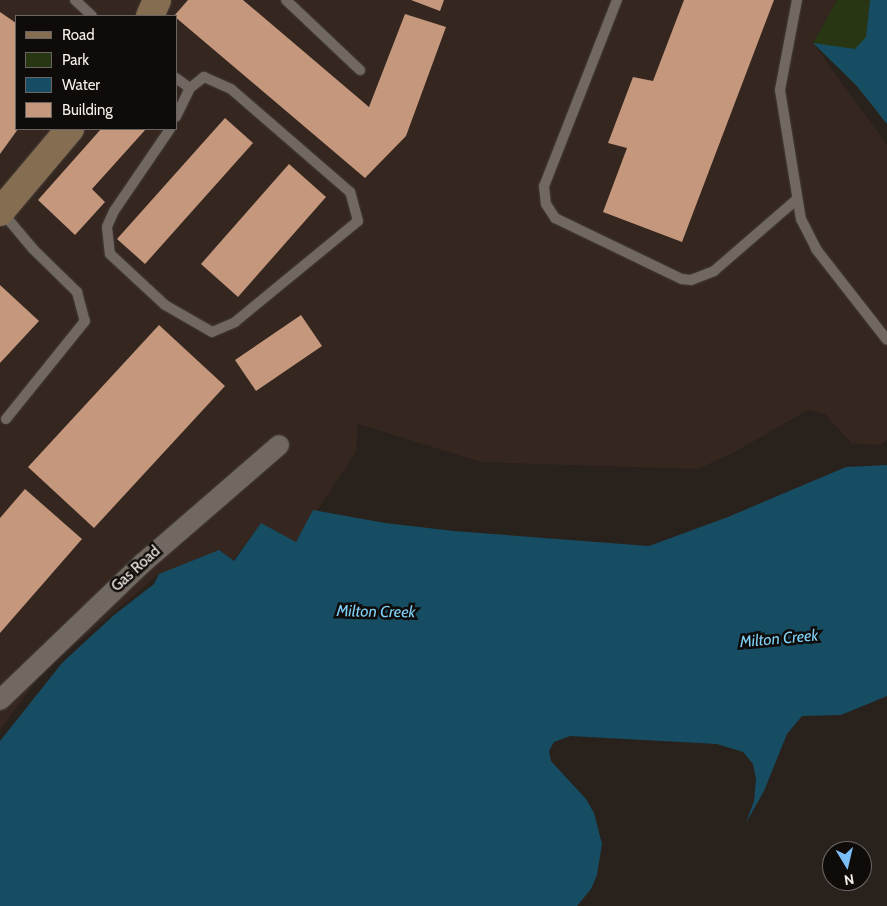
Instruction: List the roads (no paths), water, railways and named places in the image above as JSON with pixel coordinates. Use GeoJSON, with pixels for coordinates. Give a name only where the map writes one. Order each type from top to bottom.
{"type":"FeatureCollection","features":[{"type":"Feature","properties":{"kind":"main road"},"geometry":{"type":"LineString","coordinates":[[150,15],[157,0]]}},
{"type":"Feature","properties":{"kind":"main road"},"geometry":{"type":"LineString","coordinates":[[0,212],[69,130]]}},
{"type":"Feature","properties":{"kind":"street","name":"Gas Road"},"geometry":{"type":"LineString","coordinates":[[0,700],[143,562],[279,445]]}},
{"type":"Feature","properties":{"kind":"lane"},"geometry":{"type":"LineString","coordinates":[[76,0],[91,15]]}},
{"type":"Feature","properties":{"kind":"lane"},"geometry":{"type":"LineString","coordinates":[[286,0],[360,70]]}},
{"type":"Feature","properties":{"kind":"lane"},"geometry":{"type":"LineString","coordinates":[[617,0],[544,186],[546,204],[555,218],[682,279],[691,280],[714,270],[797,200]]}},
{"type":"Feature","properties":{"kind":"lane"},"geometry":{"type":"LineString","coordinates":[[796,0],[780,90],[797,200],[804,227],[816,249],[887,340]]}},
{"type":"Feature","properties":{"kind":"lane"},"geometry":{"type":"LineString","coordinates":[[169,130],[114,210],[107,227],[110,254],[165,305],[212,332],[235,322],[358,220],[350,192],[231,89],[204,77],[190,88],[178,113]]}},
{"type":"Feature","properties":{"kind":"lane"},"geometry":{"type":"LineString","coordinates":[[178,79],[190,88]]}},
{"type":"Feature","properties":{"kind":"lane"},"geometry":{"type":"LineString","coordinates":[[0,212],[33,249],[77,292],[85,321],[6,419]]}},
{"type":"Feature","properties":{"kind":"water"},"geometry":{"type":"Polygon","coordinates":[[[870,0],[887,0],[887,124],[856,85],[813,43],[855,49],[866,37],[870,0]]]}},
{"type":"Feature","properties":{"kind":"water","name":"Milton Creek"},"geometry":{"type":"Polygon","coordinates":[[[887,465],[887,696],[841,715],[802,716],[787,734],[764,791],[746,823],[754,801],[756,779],[753,764],[743,752],[717,744],[570,736],[554,742],[549,751],[551,761],[586,799],[594,813],[602,844],[597,875],[591,889],[577,906],[0,906],[0,741],[62,663],[114,615],[154,584],[159,574],[219,550],[234,561],[261,523],[296,542],[313,510],[385,523],[454,531],[649,546],[728,517],[846,467],[887,465]]]}}]}
